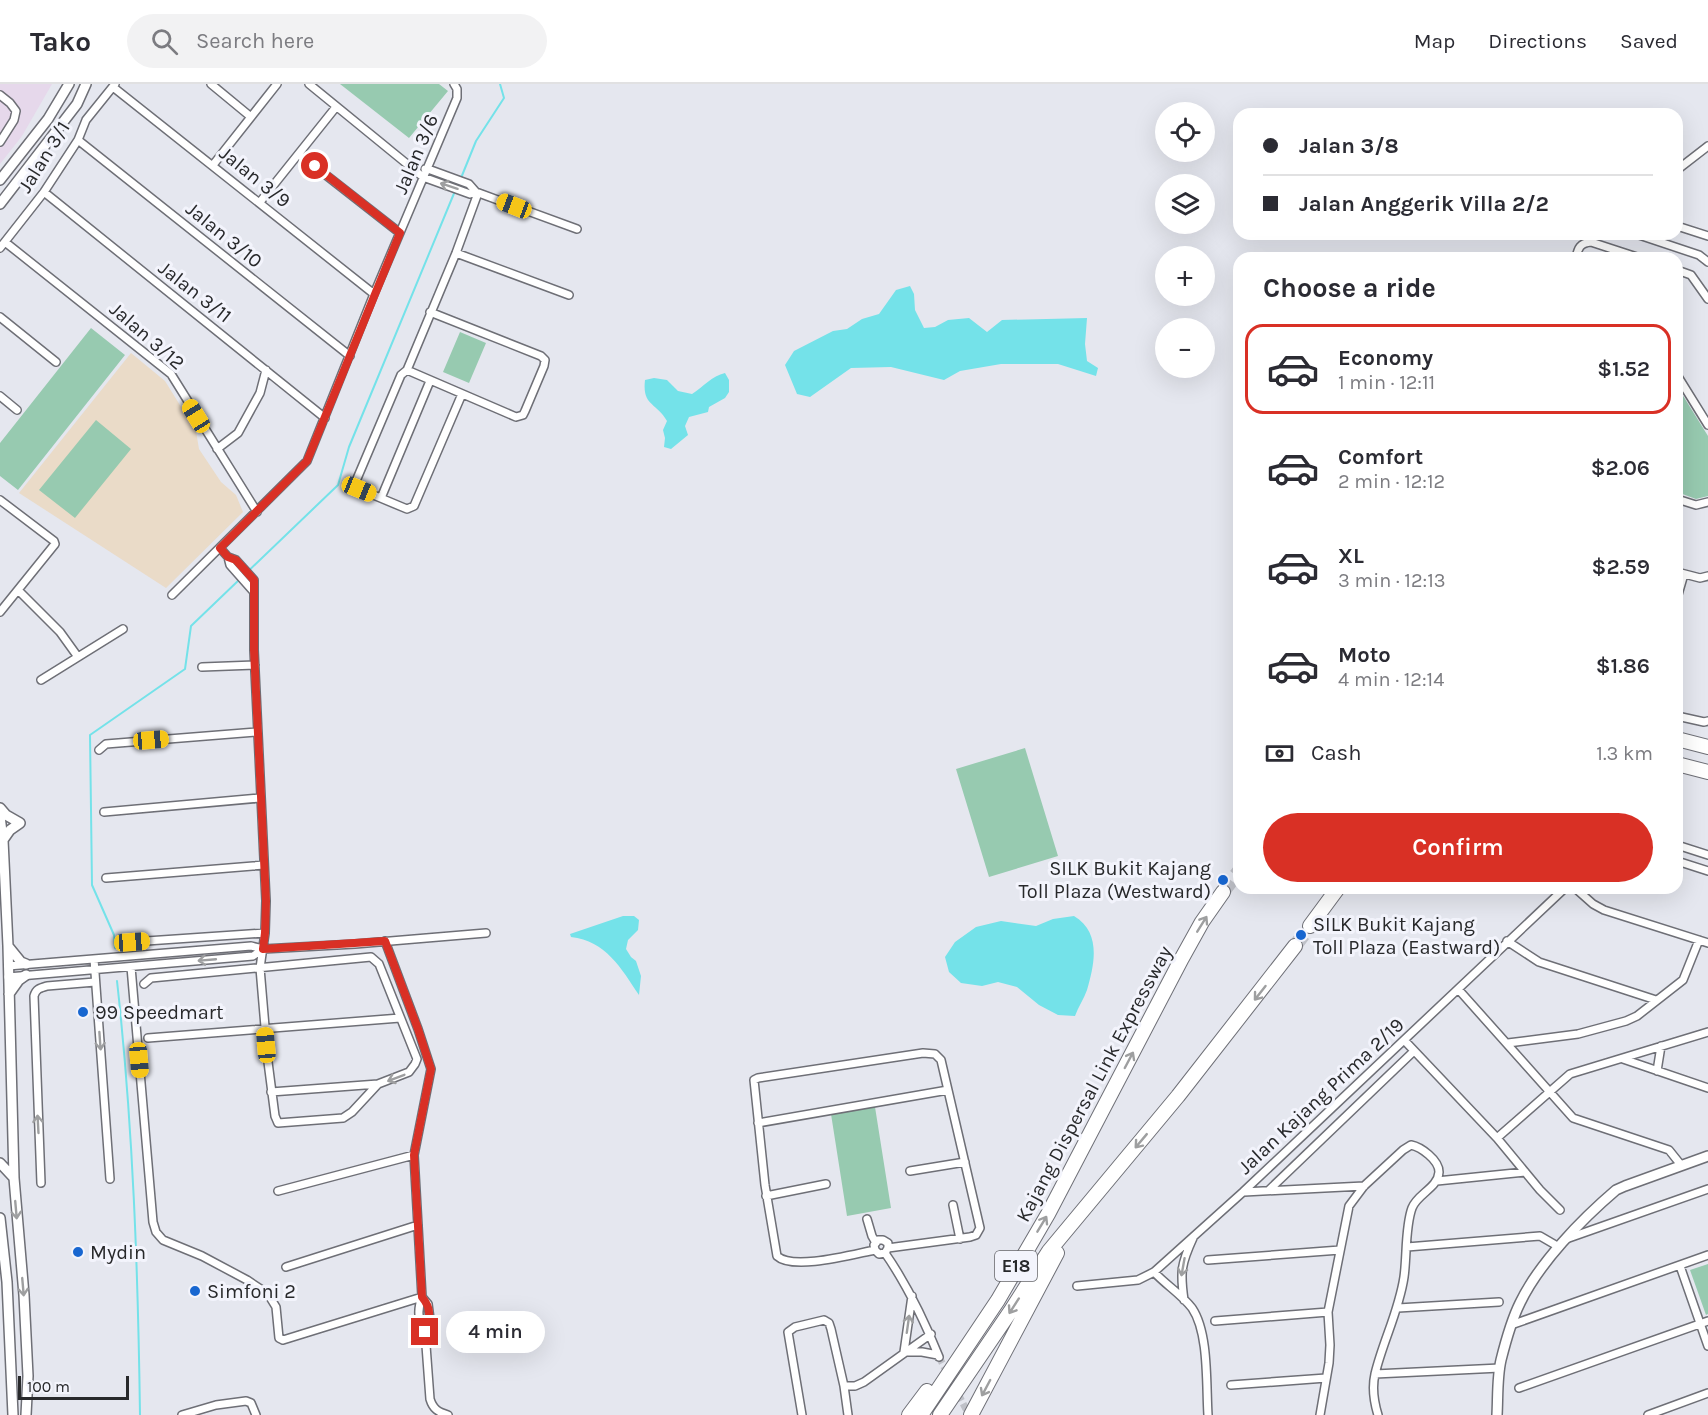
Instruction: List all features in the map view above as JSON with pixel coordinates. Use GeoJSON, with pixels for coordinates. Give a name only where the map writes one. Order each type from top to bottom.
{"type":"FeatureCollection","features":[{"type":"Feature","properties":{"kind":"highway"},"geometry":{"type":"LineString","coordinates":[[1683,741],[1708,747]]}},
{"type":"Feature","properties":{"kind":"highway"},"geometry":{"type":"LineString","coordinates":[[1683,766],[1708,772]]}},
{"type":"Feature","properties":{"kind":"highway","name":"Kajang Dispersal Link Expressway"},"geometry":{"type":"LineString","coordinates":[[921,1415],[998,1300],[1048,1214],[1182,958],[1202,922],[1223,892]]}},
{"type":"Feature","properties":{"kind":"highway"},"geometry":{"type":"LineString","coordinates":[[1310,926],[1334,894]]}},
{"type":"Feature","properties":{"kind":"highway","name":"E18"},"geometry":{"type":"LineString","coordinates":[[940,1415],[1049,1251],[1179,1096],[1295,946]]}},
{"type":"Feature","properties":{"kind":"highway"},"geometry":{"type":"LineString","coordinates":[[971,1415],[1072,1225]]}},
{"type":"Feature","properties":{"kind":"highway"},"geometry":{"type":"LineString","coordinates":[[909,1415],[998,1300]]}},
{"type":"Feature","properties":{"kind":"street"},"geometry":{"type":"LineString","coordinates":[[0,180],[48,119],[69,84]]}},
{"type":"Feature","properties":{"kind":"street"},"geometry":{"type":"LineString","coordinates":[[0,204],[72,111],[86,84]]}},
{"type":"Feature","properties":{"kind":"street"},"geometry":{"type":"LineString","coordinates":[[211,84],[252,117]]}},
{"type":"Feature","properties":{"kind":"street"},"geometry":{"type":"LineString","coordinates":[[213,165],[277,84]]}},
{"type":"Feature","properties":{"kind":"street"},"geometry":{"type":"LineString","coordinates":[[309,84],[420,174],[470,194],[477,193]]}},
{"type":"Feature","properties":{"kind":"street","name":"Jalan 3/6"},"geometry":{"type":"LineString","coordinates":[[172,595],[307,461],[400,233],[420,174],[428,169],[458,98],[454,84]]}},
{"type":"Feature","properties":{"kind":"street","name":"Jalan 3/1"},"geometry":{"type":"LineString","coordinates":[[3,245],[44,192],[78,140],[86,120],[114,85]]}},
{"type":"Feature","properties":{"kind":"street","name":"Jalan 3/9"},"geometry":{"type":"LineString","coordinates":[[114,85],[374,294]]}},
{"type":"Feature","properties":{"kind":"street"},"geometry":{"type":"LineString","coordinates":[[0,95],[16,111],[14,120],[0,142]]}},
{"type":"Feature","properties":{"kind":"street"},"geometry":{"type":"LineString","coordinates":[[260,202],[336,107]]}},
{"type":"Feature","properties":{"kind":"street","name":"Jalan 3/10"},"geometry":{"type":"LineString","coordinates":[[78,140],[350,356]]}},
{"type":"Feature","properties":{"kind":"street"},"geometry":{"type":"LineString","coordinates":[[1683,165],[1708,146]]}},
{"type":"Feature","properties":{"kind":"street"},"geometry":{"type":"LineString","coordinates":[[299,154],[400,233]]}},
{"type":"Feature","properties":{"kind":"street"},"geometry":{"type":"LineString","coordinates":[[428,169],[469,184],[477,193],[577,230]]}},
{"type":"Feature","properties":{"kind":"street","name":"Jalan 3/11"},"geometry":{"type":"LineString","coordinates":[[44,192],[325,417]]}},
{"type":"Feature","properties":{"kind":"street"},"geometry":{"type":"LineString","coordinates":[[462,394],[414,506],[407,509],[359,489],[356,481],[401,375],[407,370],[456,253],[477,193]]}},
{"type":"Feature","properties":{"kind":"street"},"geometry":{"type":"LineString","coordinates":[[1683,228],[1708,236]]}},
{"type":"Feature","properties":{"kind":"street"},"geometry":{"type":"LineString","coordinates":[[1654,240],[1700,255],[1708,262]]}},
{"type":"Feature","properties":{"kind":"street"},"geometry":{"type":"LineString","coordinates":[[1578,252],[1584,243],[1591,242],[1622,252]]}},
{"type":"Feature","properties":{"kind":"street","name":"Jalan 3/12"},"geometry":{"type":"LineString","coordinates":[[3,245],[171,374],[257,512]]}},
{"type":"Feature","properties":{"kind":"street"},"geometry":{"type":"LineString","coordinates":[[456,253],[569,295]]}},
{"type":"Feature","properties":{"kind":"street"},"geometry":{"type":"LineString","coordinates":[[1683,272],[1691,275],[1708,299]]}},
{"type":"Feature","properties":{"kind":"street"},"geometry":{"type":"LineString","coordinates":[[407,370],[516,417],[523,415],[544,366],[541,356],[430,312]]}},
{"type":"Feature","properties":{"kind":"street"},"geometry":{"type":"LineString","coordinates":[[0,317],[56,362]]}},
{"type":"Feature","properties":{"kind":"street"},"geometry":{"type":"LineString","coordinates":[[217,448],[238,434],[260,393],[266,370]]}},
{"type":"Feature","properties":{"kind":"street"},"geometry":{"type":"LineString","coordinates":[[381,498],[430,381]]}},
{"type":"Feature","properties":{"kind":"street"},"geometry":{"type":"LineString","coordinates":[[1683,385],[1708,425]]}},
{"type":"Feature","properties":{"kind":"street"},"geometry":{"type":"LineString","coordinates":[[0,396],[17,410]]}},
{"type":"Feature","properties":{"kind":"street"},"geometry":{"type":"LineString","coordinates":[[1683,501],[1696,506],[1708,502]]}},
{"type":"Feature","properties":{"kind":"street"},"geometry":{"type":"LineString","coordinates":[[0,612],[55,544],[1,502]]}},
{"type":"Feature","properties":{"kind":"street"},"geometry":{"type":"LineString","coordinates":[[220,548],[254,580],[257,732],[266,901],[265,933],[260,968],[274,1116],[278,1124],[343,1118],[352,1112],[378,1084]]}},
{"type":"Feature","properties":{"kind":"street"},"geometry":{"type":"LineString","coordinates":[[232,558],[230,565],[253,591]]}},
{"type":"Feature","properties":{"kind":"street"},"geometry":{"type":"LineString","coordinates":[[1683,574],[1700,578],[1708,576]]}},
{"type":"Feature","properties":{"kind":"street"},"geometry":{"type":"LineString","coordinates":[[18,590],[60,632],[78,657]]}},
{"type":"Feature","properties":{"kind":"street"},"geometry":{"type":"LineString","coordinates":[[41,680],[123,629]]}},
{"type":"Feature","properties":{"kind":"street"},"geometry":{"type":"LineString","coordinates":[[202,667],[255,665]]}},
{"type":"Feature","properties":{"kind":"street"},"geometry":{"type":"LineString","coordinates":[[1683,717],[1708,721]]}},
{"type":"Feature","properties":{"kind":"street"},"geometry":{"type":"LineString","coordinates":[[99,750],[106,744],[257,732]]}},
{"type":"Feature","properties":{"kind":"street"},"geometry":{"type":"LineString","coordinates":[[104,812],[260,798]]}},
{"type":"Feature","properties":{"kind":"street"},"geometry":{"type":"LineString","coordinates":[[0,808],[6,815],[20,823],[10,830],[3,840]]}},
{"type":"Feature","properties":{"kind":"street"},"geometry":{"type":"LineString","coordinates":[[0,816],[8,946],[3,971],[9,994],[14,1178],[28,1376],[26,1415]]}},
{"type":"Feature","properties":{"kind":"street"},"geometry":{"type":"LineString","coordinates":[[1683,847],[1708,855]]}},
{"type":"Feature","properties":{"kind":"street"},"geometry":{"type":"LineString","coordinates":[[1683,863],[1708,871]]}},
{"type":"Feature","properties":{"kind":"street"},"geometry":{"type":"LineString","coordinates":[[106,878],[264,865]]}},
{"type":"Feature","properties":{"kind":"street","name":"Jalan Kajang Prima 2/19"},"geometry":{"type":"LineString","coordinates":[[1077,1286],[1138,1280],[1154,1272],[1243,1192],[1558,894]]}},
{"type":"Feature","properties":{"kind":"street"},"geometry":{"type":"LineString","coordinates":[[1582,894],[1604,910],[1708,943]]}},
{"type":"Feature","properties":{"kind":"street"},"geometry":{"type":"LineString","coordinates":[[132,942],[265,933]]}},
{"type":"Feature","properties":{"kind":"street"},"geometry":{"type":"LineString","coordinates":[[3,971],[26,964],[251,946],[263,949],[486,933]]}},
{"type":"Feature","properties":{"kind":"street"},"geometry":{"type":"LineString","coordinates":[[1508,1043],[1578,1034],[1637,1016],[1683,980],[1699,940]]}},
{"type":"Feature","properties":{"kind":"street"},"geometry":{"type":"LineString","coordinates":[[385,941],[431,1069],[414,1155],[422,1297],[428,1304],[430,1319],[425,1332],[430,1399],[432,1406],[438,1412],[448,1415]]}},
{"type":"Feature","properties":{"kind":"street"},"geometry":{"type":"LineString","coordinates":[[1507,941],[1539,962],[1656,1000]]}},
{"type":"Feature","properties":{"kind":"street"},"geometry":{"type":"LineString","coordinates":[[8,946],[21,962],[26,964]]}},
{"type":"Feature","properties":{"kind":"street"},"geometry":{"type":"LineString","coordinates":[[3,971],[26,975],[131,967],[253,956],[263,949]]}},
{"type":"Feature","properties":{"kind":"street"},"geometry":{"type":"LineString","coordinates":[[144,984],[151,978],[371,957],[379,964],[417,1059],[415,1064],[409,1072],[378,1084],[271,1092]]}},
{"type":"Feature","properties":{"kind":"street"},"geometry":{"type":"LineString","coordinates":[[94,959],[110,1179]]}},
{"type":"Feature","properties":{"kind":"street"},"geometry":{"type":"LineString","coordinates":[[131,967],[153,1222],[156,1232],[163,1240],[211,1261],[268,1294],[276,1307],[279,1338],[283,1340],[422,1297]]}},
{"type":"Feature","properties":{"kind":"street"},"geometry":{"type":"LineString","coordinates":[[9,994],[26,975]]}},
{"type":"Feature","properties":{"kind":"street"},"geometry":{"type":"LineString","coordinates":[[41,1183],[34,996],[36,991],[47,986],[95,982]]}},
{"type":"Feature","properties":{"kind":"street"},"geometry":{"type":"LineString","coordinates":[[1458,989],[1573,1118],[1669,1150],[1682,1165]]}},
{"type":"Feature","properties":{"kind":"street"},"geometry":{"type":"LineString","coordinates":[[148,1038],[400,1018]]}},
{"type":"Feature","properties":{"kind":"street"},"geometry":{"type":"LineString","coordinates":[[1497,1138],[1570,1074],[1708,1032]]}},
{"type":"Feature","properties":{"kind":"street"},"geometry":{"type":"LineString","coordinates":[[1404,1040],[1497,1138],[1560,1210]]}},
{"type":"Feature","properties":{"kind":"street"},"geometry":{"type":"LineString","coordinates":[[1657,1071],[1661,1046]]}},
{"type":"Feature","properties":{"kind":"street"},"geometry":{"type":"LineString","coordinates":[[1269,1190],[1414,1051]]}},
{"type":"Feature","properties":{"kind":"street"},"geometry":{"type":"LineString","coordinates":[[867,1219],[879,1254],[960,1239],[976,1234],[980,1228],[941,1060],[935,1054],[923,1053],[754,1080],[766,1196],[777,1256],[781,1260],[803,1263],[875,1247]]}},
{"type":"Feature","properties":{"kind":"street"},"geometry":{"type":"LineString","coordinates":[[1621,1058],[1708,1088]]}},
{"type":"Feature","properties":{"kind":"street"},"geometry":{"type":"LineString","coordinates":[[758,1123],[948,1090]]}},
{"type":"Feature","properties":{"kind":"street"},"geometry":{"type":"LineString","coordinates":[[1320,1415],[1330,1345],[1328,1312],[1348,1206],[1364,1186],[1403,1149],[1411,1145],[1419,1147],[1437,1164],[1439,1171],[1437,1181]]}},
{"type":"Feature","properties":{"kind":"street"},"geometry":{"type":"LineString","coordinates":[[13,1152],[0,1164],[14,1178]]}},
{"type":"Feature","properties":{"kind":"street"},"geometry":{"type":"LineString","coordinates":[[278,1191],[414,1155]]}},
{"type":"Feature","properties":{"kind":"street"},"geometry":{"type":"LineString","coordinates":[[1497,1415],[1500,1368],[1511,1325],[1521,1301],[1562,1243],[1616,1190],[1708,1156]]}},
{"type":"Feature","properties":{"kind":"street"},"geometry":{"type":"LineString","coordinates":[[910,1171],[965,1162]]}},
{"type":"Feature","properties":{"kind":"street"},"geometry":{"type":"LineString","coordinates":[[1378,1415],[1374,1386],[1375,1374],[1398,1308],[1413,1205],[1437,1181],[1525,1172]]}},
{"type":"Feature","properties":{"kind":"street"},"geometry":{"type":"LineString","coordinates":[[766,1196],[826,1184]]}},
{"type":"Feature","properties":{"kind":"street"},"geometry":{"type":"LineString","coordinates":[[1243,1192],[1364,1186]]}},
{"type":"Feature","properties":{"kind":"street"},"geometry":{"type":"LineString","coordinates":[[1407,1247],[1540,1236],[1562,1243],[1708,1189]]}},
{"type":"Feature","properties":{"kind":"street"},"geometry":{"type":"LineString","coordinates":[[953,1205],[960,1239]]}},
{"type":"Feature","properties":{"kind":"street"},"geometry":{"type":"LineString","coordinates":[[0,1218],[5,1265],[13,1415]]}},
{"type":"Feature","properties":{"kind":"street"},"geometry":{"type":"LineString","coordinates":[[286,1268],[418,1225]]}},
{"type":"Feature","properties":{"kind":"street"},"geometry":{"type":"LineString","coordinates":[[1184,1300],[1182,1267],[1194,1236]]}},
{"type":"Feature","properties":{"kind":"street"},"geometry":{"type":"LineString","coordinates":[[875,1247],[878,1240],[888,1243],[887,1251],[931,1334],[939,1356],[922,1352],[904,1352]]}},
{"type":"Feature","properties":{"kind":"street"},"geometry":{"type":"LineString","coordinates":[[1208,1260],[1340,1250]]}},
{"type":"Feature","properties":{"kind":"street"},"geometry":{"type":"LineString","coordinates":[[5,1265],[10,1257],[20,1252]]}},
{"type":"Feature","properties":{"kind":"street"},"geometry":{"type":"LineString","coordinates":[[1511,1325],[1708,1256]]}},
{"type":"Feature","properties":{"kind":"street"},"geometry":{"type":"LineString","coordinates":[[1680,1266],[1704,1322],[1708,1346]]}},
{"type":"Feature","properties":{"kind":"street"},"geometry":{"type":"LineString","coordinates":[[1154,1272],[1184,1300],[1202,1330],[1208,1415]]}},
{"type":"Feature","properties":{"kind":"street"},"geometry":{"type":"LineString","coordinates":[[904,1352],[912,1296]]}},
{"type":"Feature","properties":{"kind":"street"},"geometry":{"type":"LineString","coordinates":[[1398,1308],[1499,1302]]}},
{"type":"Feature","properties":{"kind":"street"},"geometry":{"type":"LineString","coordinates":[[1215,1321],[1328,1312]]}},
{"type":"Feature","properties":{"kind":"street"},"geometry":{"type":"LineString","coordinates":[[802,1415],[788,1332],[795,1327],[824,1320],[829,1323],[844,1386],[848,1415]]}},
{"type":"Feature","properties":{"kind":"street"},"geometry":{"type":"LineString","coordinates":[[1519,1388],[1704,1322]]}},
{"type":"Feature","properties":{"kind":"street"},"geometry":{"type":"LineString","coordinates":[[844,1386],[855,1386],[864,1382],[931,1334]]}},
{"type":"Feature","properties":{"kind":"street"},"geometry":{"type":"LineString","coordinates":[[1375,1374],[1500,1368]]}},
{"type":"Feature","properties":{"kind":"street"},"geometry":{"type":"LineString","coordinates":[[1231,1385],[1326,1378]]}},
{"type":"Feature","properties":{"kind":"street"},"geometry":{"type":"LineString","coordinates":[[1648,1415],[1708,1393]]}},
{"type":"Feature","properties":{"kind":"street"},"geometry":{"type":"LineString","coordinates":[[182,1415],[246,1401],[251,1403],[256,1415]]}},
{"type":"Feature","properties":{"kind":"shaded area"},"geometry":{"type":"Polygon","coordinates":[[[0,84],[52,84],[22,136],[0,164],[0,84]]]}},
{"type":"Feature","properties":{"kind":"shaded area"},"geometry":{"type":"Polygon","coordinates":[[[131,353],[165,381],[196,431],[199,449],[221,482],[236,495],[243,512],[166,588],[19,493],[131,353]]]}},
{"type":"Feature","properties":{"kind":"green space"},"geometry":{"type":"Polygon","coordinates":[[[340,84],[439,84],[448,91],[409,138],[340,84]]]}},
{"type":"Feature","properties":{"kind":"green space"},"geometry":{"type":"Polygon","coordinates":[[[91,328],[125,355],[18,490],[0,476],[0,443],[91,328]]]}},
{"type":"Feature","properties":{"kind":"green space"},"geometry":{"type":"Polygon","coordinates":[[[460,332],[486,343],[469,383],[443,372],[460,332]]]}},
{"type":"Feature","properties":{"kind":"green space"},"geometry":{"type":"Polygon","coordinates":[[[1683,396],[1708,436],[1708,496],[1696,499],[1683,494],[1683,396]]]}},
{"type":"Feature","properties":{"kind":"green space"},"geometry":{"type":"Polygon","coordinates":[[[96,420],[131,449],[75,518],[39,490],[96,420]]]}},
{"type":"Feature","properties":{"kind":"green space"},"geometry":{"type":"Polygon","coordinates":[[[1025,748],[1058,856],[989,877],[956,769],[1025,748]]]}},
{"type":"Feature","properties":{"kind":"green space"},"geometry":{"type":"Polygon","coordinates":[[[875,1107],[891,1208],[847,1216],[831,1114],[875,1107]]]}},
{"type":"Feature","properties":{"kind":"green space"},"geometry":{"type":"Polygon","coordinates":[[[1708,1264],[1708,1314],[1706,1315],[1690,1270],[1708,1264]]]}},
{"type":"Feature","properties":{"kind":"water"},"geometry":{"type":"Polygon","coordinates":[[[910,286],[914,294],[915,310],[924,328],[935,327],[948,320],[969,318],[987,332],[1002,320],[1087,318],[1085,344],[1087,361],[1098,368],[1096,376],[1058,364],[1001,364],[960,371],[944,380],[891,367],[851,368],[810,397],[797,394],[785,365],[794,351],[833,331],[847,329],[862,319],[879,314],[896,290],[910,286]]]}},
{"type":"Feature","properties":{"kind":"water"},"geometry":{"type":"Polygon","coordinates":[[[725,373],[729,380],[729,392],[725,398],[709,407],[708,412],[689,417],[685,426],[688,435],[671,449],[664,447],[663,430],[667,421],[648,399],[645,380],[654,378],[667,380],[678,391],[692,394],[712,379],[725,373]]]}},
{"type":"Feature","properties":{"kind":"water"},"geometry":{"type":"Polygon","coordinates":[[[623,916],[634,916],[639,920],[638,930],[628,940],[626,949],[636,961],[641,976],[639,995],[611,957],[594,944],[571,937],[570,934],[623,916]]]}},
{"type":"Feature","properties":{"kind":"water"},"geometry":{"type":"Polygon","coordinates":[[[1074,916],[1089,931],[1094,949],[1087,990],[1075,1016],[1058,1015],[1039,1005],[1017,987],[998,982],[982,986],[961,983],[949,972],[945,957],[955,942],[976,927],[1001,921],[1036,926],[1053,919],[1074,916]]]}},
{"type":"Feature","properties":{"kind":"waterway"},"geometry":{"type":"LineString","coordinates":[[461,178],[476,141],[504,98],[500,84]]}},
{"type":"Feature","properties":{"kind":"waterway"},"geometry":{"type":"LineString","coordinates":[[115,948],[114,935],[92,885],[90,735],[185,669],[191,626],[338,485],[349,447],[455,191]]}},
{"type":"Feature","properties":{"kind":"waterway"},"geometry":{"type":"LineString","coordinates":[[117,981],[134,1198],[140,1415]]}},
{"type":"Feature","properties":{"kind":"tunnel"},"geometry":{"type":"LineString","coordinates":[[1223,892],[1233,879]]}},
{"type":"Feature","properties":{"kind":"tunnel"},"geometry":{"type":"LineString","coordinates":[[1295,946],[1310,926]]}},
{"type":"Feature","properties":{"kind":"tunnel"},"geometry":{"type":"LineString","coordinates":[[939,1357],[969,1415]]}},
{"type":"Feature","properties":{"kind":"place","name":"SILK Bukit Kajang Toll Plaza (Westward)"},"geometry":{"type":"Point","coordinates":[1223,880]}},
{"type":"Feature","properties":{"kind":"place","name":"SILK Bukit Kajang Toll Plaza (Eastward)"},"geometry":{"type":"Point","coordinates":[1301,935]}},
{"type":"Feature","properties":{"kind":"place","name":"99 Speedmart"},"geometry":{"type":"Point","coordinates":[83,1012]}},
{"type":"Feature","properties":{"kind":"place","name":"Mydin"},"geometry":{"type":"Point","coordinates":[78,1252]}},
{"type":"Feature","properties":{"kind":"place","name":"Simfoni 2"},"geometry":{"type":"Point","coordinates":[195,1291]}},
{"type":"Feature","properties":{"kind":"route"},"geometry":{"type":"LineString","coordinates":[[315,166],[400,233],[307,461],[220,548],[228,557],[236,560],[254,580],[254,650],[266,901],[263,949],[385,941],[431,1069],[414,1155],[422,1297],[428,1304],[430,1319],[425,1332]]}}]}
